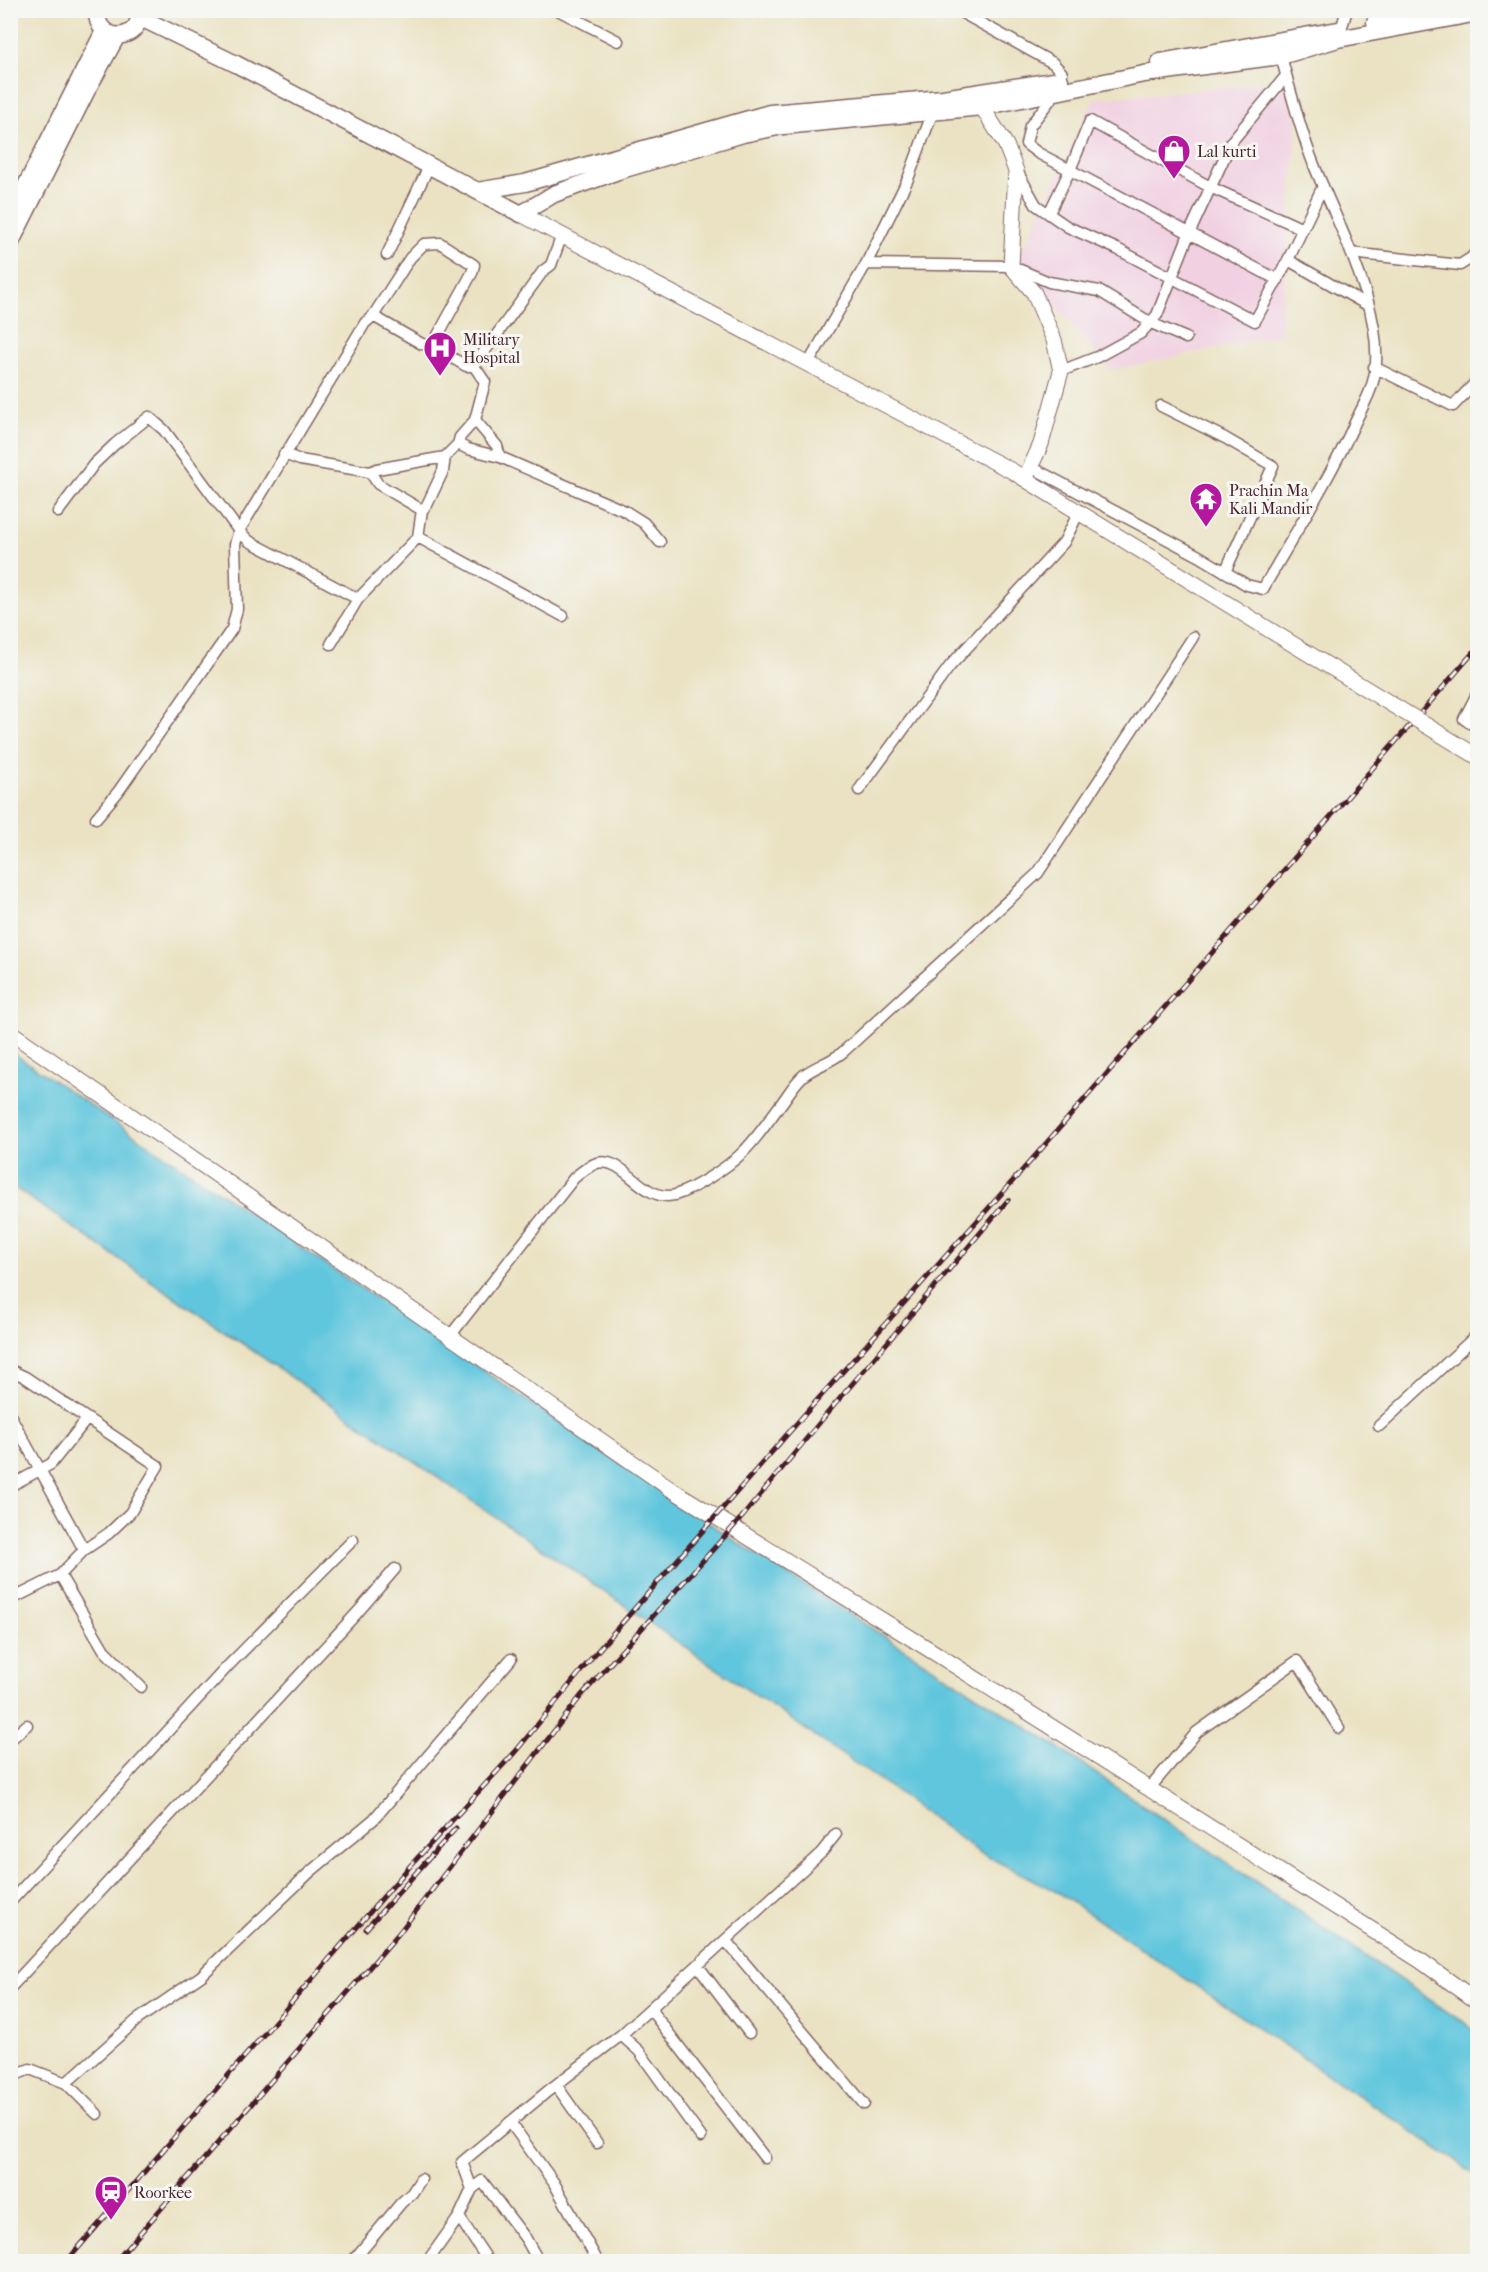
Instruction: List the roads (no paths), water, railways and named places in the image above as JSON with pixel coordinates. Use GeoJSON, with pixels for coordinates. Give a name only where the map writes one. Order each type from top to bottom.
{"type":"FeatureCollection","features":[{"type":"Feature","properties":{"kind":"main road"},"geometry":{"type":"LineString","coordinates":[[97,10],[97,19],[110,33],[130,33],[135,28],[140,14],[521,214],[554,194],[618,171],[743,134],[783,126],[982,108],[1059,85],[1340,34],[1478,13]]}},
{"type":"Feature","properties":{"kind":"main road"},"geometry":{"type":"LineString","coordinates":[[477,191],[525,183],[770,112],[943,98],[1281,56],[1340,34],[1427,10]]}},
{"type":"Feature","properties":{"kind":"main road"},"geometry":{"type":"LineString","coordinates":[[10,217],[110,33]]}},
{"type":"Feature","properties":{"kind":"main road"},"geometry":{"type":"LineString","coordinates":[[10,244],[86,92],[110,33]]}},
{"type":"Feature","properties":{"kind":"street"},"geometry":{"type":"LineString","coordinates":[[558,10],[618,41]]}},
{"type":"Feature","properties":{"kind":"street"},"geometry":{"type":"LineString","coordinates":[[957,10],[1053,63],[1062,74],[1059,85],[1030,126],[1026,144],[1038,153],[1278,280]]}},
{"type":"Feature","properties":{"kind":"street"},"geometry":{"type":"LineString","coordinates":[[1340,34],[1347,10]]}},
{"type":"Feature","properties":{"kind":"street"},"geometry":{"type":"LineString","coordinates":[[521,214],[808,364],[1247,585],[1263,589],[1341,453],[1373,384],[1377,345],[1369,306],[1351,253],[1298,118],[1281,56]]}},
{"type":"Feature","properties":{"kind":"street"},"geometry":{"type":"LineString","coordinates":[[1060,371],[1097,357],[1141,333],[1157,315],[1189,234],[1232,141],[1286,76]]}},
{"type":"Feature","properties":{"kind":"street"},"geometry":{"type":"LineString","coordinates":[[982,108],[1006,145],[1016,171],[1036,205],[1068,227],[1117,249],[1255,321],[1278,280],[1323,186]]}},
{"type":"Feature","properties":{"kind":"street"},"geometry":{"type":"LineString","coordinates":[[808,364],[866,264],[914,168],[932,114]]}},
{"type":"Feature","properties":{"kind":"street"},"geometry":{"type":"LineString","coordinates":[[1048,213],[1070,170],[1090,121],[1210,187],[1303,229]]}},
{"type":"Feature","properties":{"kind":"street"},"geometry":{"type":"LineString","coordinates":[[1006,145],[1028,137]]}},
{"type":"Feature","properties":{"kind":"street"},"geometry":{"type":"LineString","coordinates":[[387,255],[429,166]]}},
{"type":"Feature","properties":{"kind":"street"},"geometry":{"type":"LineString","coordinates":[[1016,171],[1011,266],[1034,293],[1054,340],[1060,371],[1041,444],[1028,473]]}},
{"type":"Feature","properties":{"kind":"street"},"geometry":{"type":"LineString","coordinates":[[474,366],[543,271],[551,265],[562,236]]}},
{"type":"Feature","properties":{"kind":"street"},"geometry":{"type":"LineString","coordinates":[[96,818],[118,792],[232,629],[237,609],[235,543],[238,531],[284,454],[365,323],[373,316],[410,258],[424,244],[440,243],[474,265],[472,273],[432,346]]}},
{"type":"Feature","properties":{"kind":"street"},"geometry":{"type":"LineString","coordinates":[[1351,253],[1460,265],[1475,256]]}},
{"type":"Feature","properties":{"kind":"street"},"geometry":{"type":"LineString","coordinates":[[1288,260],[1369,306]]}},
{"type":"Feature","properties":{"kind":"street"},"geometry":{"type":"LineString","coordinates":[[866,264],[1011,266],[1049,282],[1099,291],[1150,323],[1186,338]]}},
{"type":"Feature","properties":{"kind":"street"},"geometry":{"type":"LineString","coordinates":[[373,316],[466,366],[474,366]]}},
{"type":"Feature","properties":{"kind":"street"},"geometry":{"type":"LineString","coordinates":[[284,454],[300,460],[370,472],[445,457],[458,444],[460,437],[475,420],[485,381],[474,366]]}},
{"type":"Feature","properties":{"kind":"street"},"geometry":{"type":"LineString","coordinates":[[1374,367],[1452,406],[1477,381]]}},
{"type":"Feature","properties":{"kind":"street"},"geometry":{"type":"LineString","coordinates":[[1161,406],[1225,438],[1273,466],[1225,572]]}},
{"type":"Feature","properties":{"kind":"street"},"geometry":{"type":"LineString","coordinates":[[58,512],[94,464],[149,417],[164,430],[238,531],[249,541],[358,599]]}},
{"type":"Feature","properties":{"kind":"street"},"geometry":{"type":"LineString","coordinates":[[475,420],[496,446],[500,457]]}},
{"type":"Feature","properties":{"kind":"street"},"geometry":{"type":"LineString","coordinates":[[458,444],[468,449],[500,457],[625,511],[644,523],[660,542]]}},
{"type":"Feature","properties":{"kind":"street"},"geometry":{"type":"LineString","coordinates":[[331,644],[358,599],[418,537],[422,510],[427,505],[443,471],[445,457]]}},
{"type":"Feature","properties":{"kind":"street"},"geometry":{"type":"LineString","coordinates":[[370,472],[378,484],[422,510]]}},
{"type":"Feature","properties":{"kind":"street"},"geometry":{"type":"LineString","coordinates":[[1028,473],[1079,512],[1478,757]]}},
{"type":"Feature","properties":{"kind":"street"},"geometry":{"type":"LineString","coordinates":[[859,790],[950,666],[1064,542],[1079,512]]}},
{"type":"Feature","properties":{"kind":"street"},"geometry":{"type":"LineString","coordinates":[[418,537],[562,616]]}},
{"type":"Feature","properties":{"kind":"street"},"geometry":{"type":"LineString","coordinates":[[450,1336],[574,1178],[589,1167],[599,1162],[618,1167],[651,1192],[666,1196],[675,1195],[706,1181],[740,1156],[803,1076],[832,1062],[1038,873],[1193,637]]}},
{"type":"Feature","properties":{"kind":"street"},"geometry":{"type":"LineString","coordinates":[[1478,692],[1464,719],[1478,728]]}},
{"type":"Feature","properties":{"kind":"street"},"geometry":{"type":"LineString","coordinates":[[10,1032],[671,1489],[1421,1961],[1478,2002]]}},
{"type":"Feature","properties":{"kind":"street"},"geometry":{"type":"LineString","coordinates":[[1379,1426],[1478,1334]]}},
{"type":"Feature","properties":{"kind":"street"},"geometry":{"type":"LineString","coordinates":[[10,1370],[25,1377],[158,1466],[130,1513],[110,1533],[84,1550],[60,1575],[10,1600]]}},
{"type":"Feature","properties":{"kind":"street"},"geometry":{"type":"LineString","coordinates":[[10,1415],[84,1550]]}},
{"type":"Feature","properties":{"kind":"street"},"geometry":{"type":"LineString","coordinates":[[10,1486],[51,1464],[87,1419]]}},
{"type":"Feature","properties":{"kind":"street"},"geometry":{"type":"LineString","coordinates":[[10,1902],[228,1666],[353,1540]]}},
{"type":"Feature","properties":{"kind":"street"},"geometry":{"type":"LineString","coordinates":[[10,1988],[395,1569]]}},
{"type":"Feature","properties":{"kind":"street"},"geometry":{"type":"LineString","coordinates":[[60,1575],[104,1650],[141,1687]]}},
{"type":"Feature","properties":{"kind":"street"},"geometry":{"type":"LineString","coordinates":[[66,2083],[137,2020],[201,1976],[310,1872],[374,1819],[511,1659]]}},
{"type":"Feature","properties":{"kind":"street"},"geometry":{"type":"LineString","coordinates":[[1149,1789],[1197,1732],[1297,1661],[1339,1728]]}},
{"type":"Feature","properties":{"kind":"street"},"geometry":{"type":"LineString","coordinates":[[10,1740],[27,1725]]}},
{"type":"Feature","properties":{"kind":"street"},"geometry":{"type":"LineString","coordinates":[[472,2189],[462,2162],[621,2035],[821,1853],[836,1834]]}},
{"type":"Feature","properties":{"kind":"street"},"geometry":{"type":"LineString","coordinates":[[726,1941],[864,2104]]}},
{"type":"Feature","properties":{"kind":"street"},"geometry":{"type":"LineString","coordinates":[[698,1966],[749,2033]]}},
{"type":"Feature","properties":{"kind":"street"},"geometry":{"type":"LineString","coordinates":[[650,2009],[765,2158]]}},
{"type":"Feature","properties":{"kind":"street"},"geometry":{"type":"LineString","coordinates":[[621,2035],[639,2051],[701,2137]]}},
{"type":"Feature","properties":{"kind":"street"},"geometry":{"type":"LineString","coordinates":[[10,2077],[30,2069],[66,2083],[97,2114]]}},
{"type":"Feature","properties":{"kind":"street"},"geometry":{"type":"LineString","coordinates":[[556,2085],[597,2144]]}},
{"type":"Feature","properties":{"kind":"street"},"geometry":{"type":"LineString","coordinates":[[510,2122],[554,2182],[598,2262]]}},
{"type":"Feature","properties":{"kind":"street"},"geometry":{"type":"LineString","coordinates":[[352,2262],[412,2193],[421,2179]]}},
{"type":"Feature","properties":{"kind":"street"},"geometry":{"type":"LineString","coordinates":[[427,2262],[459,2217],[472,2189],[482,2181],[526,2239],[539,2262]]}},
{"type":"Feature","properties":{"kind":"street"},"geometry":{"type":"LineString","coordinates":[[459,2217],[489,2262]]}},
{"type":"Feature","properties":{"kind":"water"},"geometry":{"type":"Polygon","coordinates":[[[10,1051],[740,1544],[1048,1741],[1477,2032],[1477,2175],[1057,1892],[979,1852],[891,1788],[11,1185],[10,1051]]]}},
{"type":"Feature","properties":{"kind":"railway"},"geometry":{"type":"LineString","coordinates":[[66,2262],[411,1865],[516,1751],[594,1655],[1036,1155],[1478,647]]}},
{"type":"Feature","properties":{"kind":"railway"},"geometry":{"type":"LineString","coordinates":[[115,2262],[399,1933],[581,1696],[743,1516],[1008,1200]]}},
{"type":"Feature","properties":{"kind":"railway"},"geometry":{"type":"LineString","coordinates":[[366,1929],[456,1828]]}},
{"type":"Feature","properties":{"kind":"place","name":"Lal kurti"},"geometry":{"type":"Point","coordinates":[1174,180]}},
{"type":"Feature","properties":{"kind":"place","name":"Military Hospital"},"geometry":{"type":"Point","coordinates":[440,377]}},
{"type":"Feature","properties":{"kind":"place","name":"Prachin Ma Kali Mandir"},"geometry":{"type":"Point","coordinates":[1206,528]}},
{"type":"Feature","properties":{"kind":"place","name":"Roorkee"},"geometry":{"type":"Point","coordinates":[111,2221]}}]}
